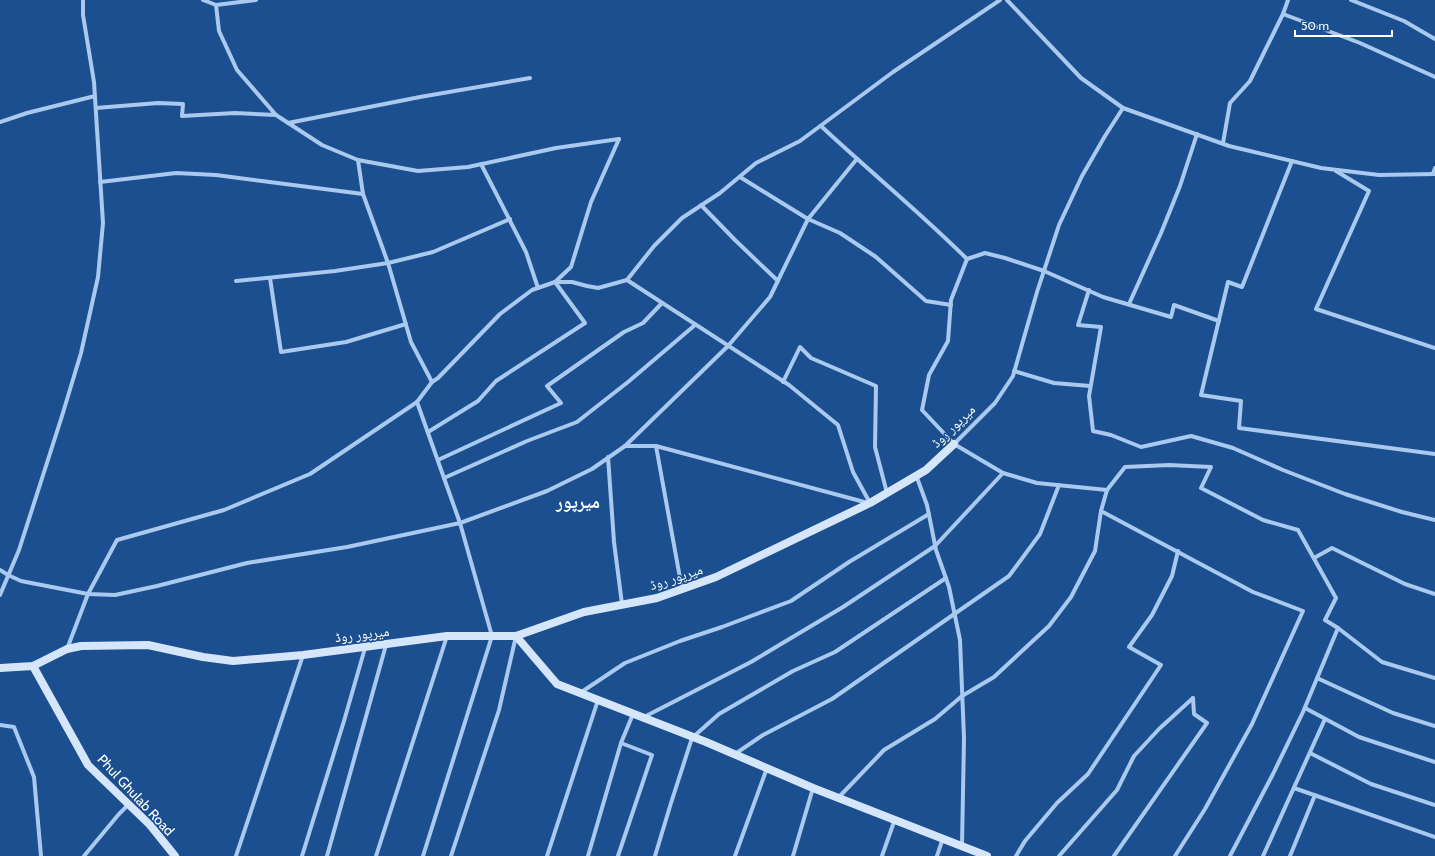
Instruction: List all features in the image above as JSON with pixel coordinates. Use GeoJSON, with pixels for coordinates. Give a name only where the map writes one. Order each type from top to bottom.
{"type":"FeatureCollection","features":[{"type":"Feature","properties":{"kind":"street"},"geometry":{"type":"LineString","coordinates":[[0,595],[19,550],[62,416],[84,338],[98,277],[103,223],[94,82],[83,15],[83,0]]}},
{"type":"Feature","properties":{"kind":"street"},"geometry":{"type":"LineString","coordinates":[[203,0],[216,5],[256,0]]}},
{"type":"Feature","properties":{"kind":"street"},"geometry":{"type":"LineString","coordinates":[[67,649],[88,594],[117,540],[224,510],[310,474],[417,402],[432,382],[438,378],[500,314],[532,290],[555,282],[572,282],[598,288],[627,280],[654,246],[682,218],[720,193],[756,163],[800,142],[893,72],[1000,0]]}},
{"type":"Feature","properties":{"kind":"street"},"geometry":{"type":"LineString","coordinates":[[1007,0],[1081,78],[1122,108],[1223,143],[1321,168],[1379,175],[1434,174],[1435,168]]}},
{"type":"Feature","properties":{"kind":"street"},"geometry":{"type":"LineString","coordinates":[[1223,143],[1230,103],[1250,81],[1283,14],[1288,0]]}},
{"type":"Feature","properties":{"kind":"street"},"geometry":{"type":"LineString","coordinates":[[1352,0],[1404,20],[1435,39]]}},
{"type":"Feature","properties":{"kind":"street"},"geometry":{"type":"LineString","coordinates":[[216,5],[219,31],[237,70],[276,115],[322,145],[358,160],[418,171],[481,164],[556,148],[620,139],[591,202],[571,267],[555,282]]}},
{"type":"Feature","properties":{"kind":"street"},"geometry":{"type":"LineString","coordinates":[[1283,14],[1360,43],[1435,77]]}},
{"type":"Feature","properties":{"kind":"street"},"geometry":{"type":"LineString","coordinates":[[288,123],[420,96],[530,78]]}},
{"type":"Feature","properties":{"kind":"street"},"geometry":{"type":"LineString","coordinates":[[0,122],[27,113],[95,96]]}},
{"type":"Feature","properties":{"kind":"street"},"geometry":{"type":"LineString","coordinates":[[96,108],[158,103],[183,104],[182,116],[235,113],[276,115]]}},
{"type":"Feature","properties":{"kind":"street","name":"میرپور روڈ"},"geometry":{"type":"LineString","coordinates":[[0,668],[33,666],[67,649],[81,646],[148,645],[203,658],[233,661],[303,655],[447,636],[516,636],[584,612],[657,598],[716,577],[870,503],[926,470],[995,403],[1013,376],[1059,225],[1082,176],[1122,108]]}},
{"type":"Feature","properties":{"kind":"street"},"geometry":{"type":"LineString","coordinates":[[821,126],[856,160],[942,234],[967,258]]}},
{"type":"Feature","properties":{"kind":"street"},"geometry":{"type":"LineString","coordinates":[[1129,304],[1162,233],[1180,186],[1197,134]]}},
{"type":"Feature","properties":{"kind":"street"},"geometry":{"type":"LineString","coordinates":[[358,160],[363,194],[388,263],[411,342],[432,382]]}},
{"type":"Feature","properties":{"kind":"street"},"geometry":{"type":"LineString","coordinates":[[0,570],[22,581],[88,594],[116,595],[157,586],[247,562],[347,547],[460,523],[547,491],[592,469],[625,446],[728,346],[770,297],[808,219],[856,160]]}},
{"type":"Feature","properties":{"kind":"street"},"geometry":{"type":"LineString","coordinates":[[1292,161],[1242,287],[1228,282],[1202,394],[1241,401],[1239,428],[1435,454]]}},
{"type":"Feature","properties":{"kind":"street"},"geometry":{"type":"LineString","coordinates":[[481,164],[526,252],[538,288]]}},
{"type":"Feature","properties":{"kind":"street"},"geometry":{"type":"LineString","coordinates":[[1335,170],[1369,191],[1316,309],[1435,348]]}},
{"type":"Feature","properties":{"kind":"street"},"geometry":{"type":"LineString","coordinates":[[100,182],[176,173],[216,176],[363,194]]}},
{"type":"Feature","properties":{"kind":"street"},"geometry":{"type":"LineString","coordinates":[[740,176],[808,219],[840,234],[876,256],[926,301],[951,305]]}},
{"type":"Feature","properties":{"kind":"street"},"geometry":{"type":"LineString","coordinates":[[701,205],[778,281]]}},
{"type":"Feature","properties":{"kind":"street"},"geometry":{"type":"LineString","coordinates":[[236,281],[335,271],[388,263],[433,252],[510,219]]}},
{"type":"Feature","properties":{"kind":"street"},"geometry":{"type":"LineString","coordinates":[[967,258],[985,253],[1044,271],[1104,297],[1171,317],[1174,304],[1219,320]]}},
{"type":"Feature","properties":{"kind":"street"},"geometry":{"type":"LineString","coordinates":[[967,258],[951,300],[948,341],[929,375],[922,410],[954,444],[1003,473],[1037,483],[1107,490]]}},
{"type":"Feature","properties":{"kind":"street"},"geometry":{"type":"LineString","coordinates":[[270,278],[281,352],[346,342],[406,324]]}},
{"type":"Feature","properties":{"kind":"street"},"geometry":{"type":"LineString","coordinates":[[627,280],[783,382],[838,425],[853,472],[870,503]]}},
{"type":"Feature","properties":{"kind":"street"},"geometry":{"type":"LineString","coordinates":[[428,432],[478,401],[496,380],[585,323],[555,282]]}},
{"type":"Feature","properties":{"kind":"street"},"geometry":{"type":"LineString","coordinates":[[1089,290],[1078,325],[1101,327],[1089,396],[1093,431],[1111,435],[1141,447],[1191,436],[1234,448],[1283,470],[1345,494],[1402,512],[1435,520]]}},
{"type":"Feature","properties":{"kind":"street"},"geometry":{"type":"LineString","coordinates":[[438,460],[561,403],[547,386],[624,332],[644,322],[662,303]]}},
{"type":"Feature","properties":{"kind":"street"},"geometry":{"type":"LineString","coordinates":[[444,478],[527,441],[577,422],[628,382],[695,325]]}},
{"type":"Feature","properties":{"kind":"street"},"geometry":{"type":"LineString","coordinates":[[783,382],[800,347],[811,358],[876,386],[875,447],[888,493]]}},
{"type":"Feature","properties":{"kind":"street"},"geometry":{"type":"LineString","coordinates":[[1014,371],[1054,383],[1090,386]]}},
{"type":"Feature","properties":{"kind":"street"},"geometry":{"type":"LineString","coordinates":[[417,402],[460,523],[492,636],[423,856]]}},
{"type":"Feature","properties":{"kind":"street"},"geometry":{"type":"LineString","coordinates":[[625,446],[656,446],[870,503]]}},
{"type":"Feature","properties":{"kind":"street"},"geometry":{"type":"LineString","coordinates":[[656,446],[682,589]]}},
{"type":"Feature","properties":{"kind":"street"},"geometry":{"type":"LineString","coordinates":[[608,457],[614,542],[622,604]]}},
{"type":"Feature","properties":{"kind":"street"},"geometry":{"type":"LineString","coordinates":[[839,797],[884,750],[935,719],[962,696],[994,677],[1049,626],[1071,597],[1095,551],[1101,511],[1107,490],[1125,467],[1169,465],[1211,467],[1201,488],[1263,520],[1298,530],[1336,598],[1325,620],[1338,628],[1382,662],[1435,678]]}},
{"type":"Feature","properties":{"kind":"street"},"geometry":{"type":"LineString","coordinates":[[643,718],[751,662],[843,606],[935,546],[1003,473]]}},
{"type":"Feature","properties":{"kind":"street"},"geometry":{"type":"LineString","coordinates":[[916,475],[929,514],[935,546],[946,578],[960,640],[964,738],[962,846]]}},
{"type":"Feature","properties":{"kind":"street"},"geometry":{"type":"LineString","coordinates":[[735,754],[763,734],[832,699],[1008,576],[1040,534],[1059,485]]}},
{"type":"Feature","properties":{"kind":"street"},"geometry":{"type":"LineString","coordinates":[[1101,511],[1253,592],[1303,610],[1252,724],[1175,856]]}},
{"type":"Feature","properties":{"kind":"street"},"geometry":{"type":"LineString","coordinates":[[579,693],[625,663],[680,641],[791,601],[849,562],[929,514]]}},
{"type":"Feature","properties":{"kind":"street"},"geometry":{"type":"LineString","coordinates":[[1314,558],[1332,548],[1405,584],[1435,594]]}},
{"type":"Feature","properties":{"kind":"street"},"geometry":{"type":"LineString","coordinates":[[1016,856],[1025,841],[1058,802],[1088,774],[1160,664],[1129,646],[1152,615],[1172,576],[1178,551]]}},
{"type":"Feature","properties":{"kind":"street"},"geometry":{"type":"LineString","coordinates":[[655,856],[692,738],[719,714],[793,671],[835,652],[946,578]]}},
{"type":"Feature","properties":{"kind":"street"},"geometry":{"type":"LineString","coordinates":[[1230,856],[1273,774],[1305,708],[1338,628]]}},
{"type":"Feature","properties":{"kind":"street"},"geometry":{"type":"LineString","coordinates":[[376,856],[447,636]]}},
{"type":"Feature","properties":{"kind":"street"},"geometry":{"type":"LineString","coordinates":[[516,636],[557,684],[735,754],[814,788],[943,838],[962,846],[973,854],[987,856]]}},
{"type":"Feature","properties":{"kind":"street"},"geometry":{"type":"LineString","coordinates":[[451,856],[499,710],[516,636]]}},
{"type":"Feature","properties":{"kind":"street"},"geometry":{"type":"LineString","coordinates":[[327,856],[386,644]]}},
{"type":"Feature","properties":{"kind":"street"},"geometry":{"type":"LineString","coordinates":[[302,856],[344,721],[365,647]]}},
{"type":"Feature","properties":{"kind":"street"},"geometry":{"type":"LineString","coordinates":[[236,856],[303,655]]}},
{"type":"Feature","properties":{"kind":"street","name":"Phul Ghulab Road"},"geometry":{"type":"LineString","coordinates":[[33,666],[88,765],[150,825],[175,856]]}},
{"type":"Feature","properties":{"kind":"street"},"geometry":{"type":"LineString","coordinates":[[1317,678],[1393,714],[1435,726]]}},
{"type":"Feature","properties":{"kind":"street"},"geometry":{"type":"LineString","coordinates":[[1059,856],[1117,790],[1134,756],[1159,729],[1193,698],[1194,714],[1207,723],[1114,856]]}},
{"type":"Feature","properties":{"kind":"street"},"geometry":{"type":"LineString","coordinates":[[547,856],[598,700]]}},
{"type":"Feature","properties":{"kind":"street"},"geometry":{"type":"LineString","coordinates":[[1305,708],[1359,737],[1435,762]]}},
{"type":"Feature","properties":{"kind":"street"},"geometry":{"type":"LineString","coordinates":[[588,856],[621,743],[633,714]]}},
{"type":"Feature","properties":{"kind":"street"},"geometry":{"type":"LineString","coordinates":[[1263,856],[1325,719]]}},
{"type":"Feature","properties":{"kind":"street"},"geometry":{"type":"LineString","coordinates":[[0,725],[14,727],[34,777],[41,856]]}},
{"type":"Feature","properties":{"kind":"street"},"geometry":{"type":"LineString","coordinates":[[618,856],[652,755],[621,743]]}},
{"type":"Feature","properties":{"kind":"street"},"geometry":{"type":"LineString","coordinates":[[1310,753],[1371,784],[1435,805]]}},
{"type":"Feature","properties":{"kind":"street"},"geometry":{"type":"LineString","coordinates":[[735,856],[767,768]]}},
{"type":"Feature","properties":{"kind":"street"},"geometry":{"type":"LineString","coordinates":[[794,856],[814,788]]}},
{"type":"Feature","properties":{"kind":"street"},"geometry":{"type":"LineString","coordinates":[[1294,788],[1435,837]]}},
{"type":"Feature","properties":{"kind":"street"},"geometry":{"type":"LineString","coordinates":[[1290,856],[1315,795]]}},
{"type":"Feature","properties":{"kind":"street"},"geometry":{"type":"LineString","coordinates":[[84,856],[129,804]]}},
{"type":"Feature","properties":{"kind":"street"},"geometry":{"type":"LineString","coordinates":[[882,856],[895,819]]}},
{"type":"Feature","properties":{"kind":"street"},"geometry":{"type":"LineString","coordinates":[[936,856],[943,838]]}},
{"type":"Feature","properties":{"kind":"district","name":"میرپور"},"geometry":{"type":"Point","coordinates":[578,502]}}]}
